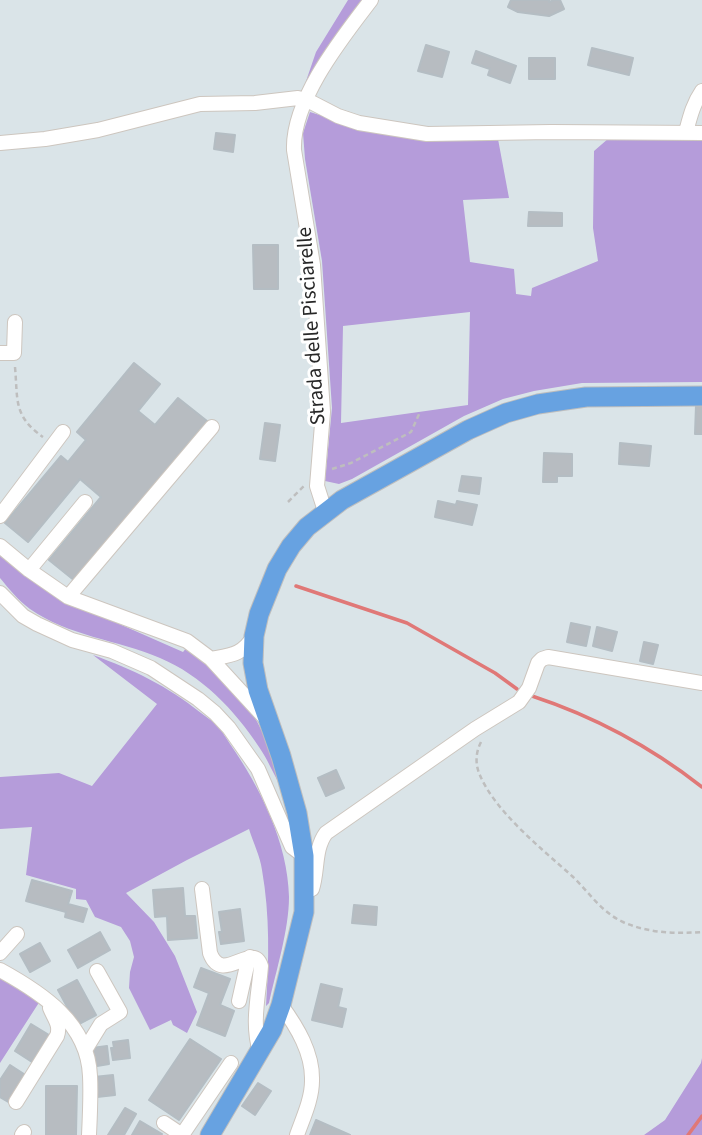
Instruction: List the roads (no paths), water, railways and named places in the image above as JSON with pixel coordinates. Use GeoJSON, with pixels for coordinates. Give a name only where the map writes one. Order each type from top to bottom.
{"type":"FeatureCollection","features":[{"type":"Feature","properties":{"kind":"main road"},"geometry":{"type":"LineString","coordinates":[[210,1135],[272,1030],[281,1005],[304,912],[304,856],[298,813],[258,690],[254,669],[254,636],[259,614],[277,569],[291,546],[325,511],[468,430],[506,413],[538,404],[586,397],[702,396]]}},
{"type":"Feature","properties":{"kind":"street","name":"Strada delle Pisciarelle"},"geometry":{"type":"LineString","coordinates":[[325,511],[317,486],[323,411],[313,265],[293,136],[296,124],[326,62],[371,0]]}},
{"type":"Feature","properties":{"kind":"street"},"geometry":{"type":"LineString","coordinates":[[687,132],[690,116],[702,91]]}},
{"type":"Feature","properties":{"kind":"street"},"geometry":{"type":"LineString","coordinates":[[0,143],[98,130],[200,104],[255,103],[298,98],[359,123],[426,134],[702,133]]}},
{"type":"Feature","properties":{"kind":"street"},"geometry":{"type":"LineString","coordinates":[[7,353],[15,322]]}},
{"type":"Feature","properties":{"kind":"street"},"geometry":{"type":"LineString","coordinates":[[68,597],[212,427]]}},
{"type":"Feature","properties":{"kind":"street"},"geometry":{"type":"LineString","coordinates":[[0,516],[63,432]]}},
{"type":"Feature","properties":{"kind":"street"},"geometry":{"type":"LineString","coordinates":[[29,570],[85,502]]}},
{"type":"Feature","properties":{"kind":"street"},"geometry":{"type":"LineString","coordinates":[[0,546],[68,597],[187,642],[211,659],[270,723]]}},
{"type":"Feature","properties":{"kind":"street"},"geometry":{"type":"LineString","coordinates":[[0,593],[23,616],[37,624],[72,640],[111,651],[151,668],[215,713],[258,769],[292,847],[304,856]]}},
{"type":"Feature","properties":{"kind":"street"},"geometry":{"type":"LineString","coordinates":[[211,659],[232,655],[246,648],[254,636]]}},
{"type":"Feature","properties":{"kind":"street"},"geometry":{"type":"LineString","coordinates":[[232,655],[254,669]]}},
{"type":"Feature","properties":{"kind":"street"},"geometry":{"type":"LineString","coordinates":[[303,892],[312,889],[316,879],[318,850],[326,833],[519,702],[529,688],[542,659],[548,657],[702,683]]}},
{"type":"Feature","properties":{"kind":"street"},"geometry":{"type":"LineString","coordinates":[[223,673],[230,675],[254,669]]}},
{"type":"Feature","properties":{"kind":"street"},"geometry":{"type":"LineString","coordinates":[[202,889],[209,953],[216,964],[229,965],[250,957],[260,960],[256,1024],[260,1051]]}},
{"type":"Feature","properties":{"kind":"street"},"geometry":{"type":"LineString","coordinates":[[0,953],[17,934]]}},
{"type":"Feature","properties":{"kind":"street"},"geometry":{"type":"LineString","coordinates":[[239,1001],[250,957]]}},
{"type":"Feature","properties":{"kind":"street"},"geometry":{"type":"LineString","coordinates":[[0,970],[52,1002],[81,1041],[90,1074],[89,1135]]}},
{"type":"Feature","properties":{"kind":"street"},"geometry":{"type":"LineString","coordinates":[[85,1050],[101,1024],[120,1012],[97,971]]}},
{"type":"Feature","properties":{"kind":"street"},"geometry":{"type":"LineString","coordinates":[[16,1102],[57,1036],[58,1026],[50,1008],[52,1002]]}},
{"type":"Feature","properties":{"kind":"street"},"geometry":{"type":"LineString","coordinates":[[281,1005],[302,1036],[312,1080],[310,1098],[297,1135]]}},
{"type":"Feature","properties":{"kind":"street"},"geometry":{"type":"LineString","coordinates":[[164,1124],[182,1135],[230,1063]]}},
{"type":"Feature","properties":{"kind":"waterway"},"geometry":{"type":"LineString","coordinates":[[296,586],[407,623],[495,673],[517,689]]}},
{"type":"Feature","properties":{"kind":"waterway"},"geometry":{"type":"LineString","coordinates":[[532,696],[621,734],[683,772],[702,787]]}},
{"type":"Feature","properties":{"kind":"waterway"},"geometry":{"type":"LineString","coordinates":[[688,1135],[702,1116]]}}]}
